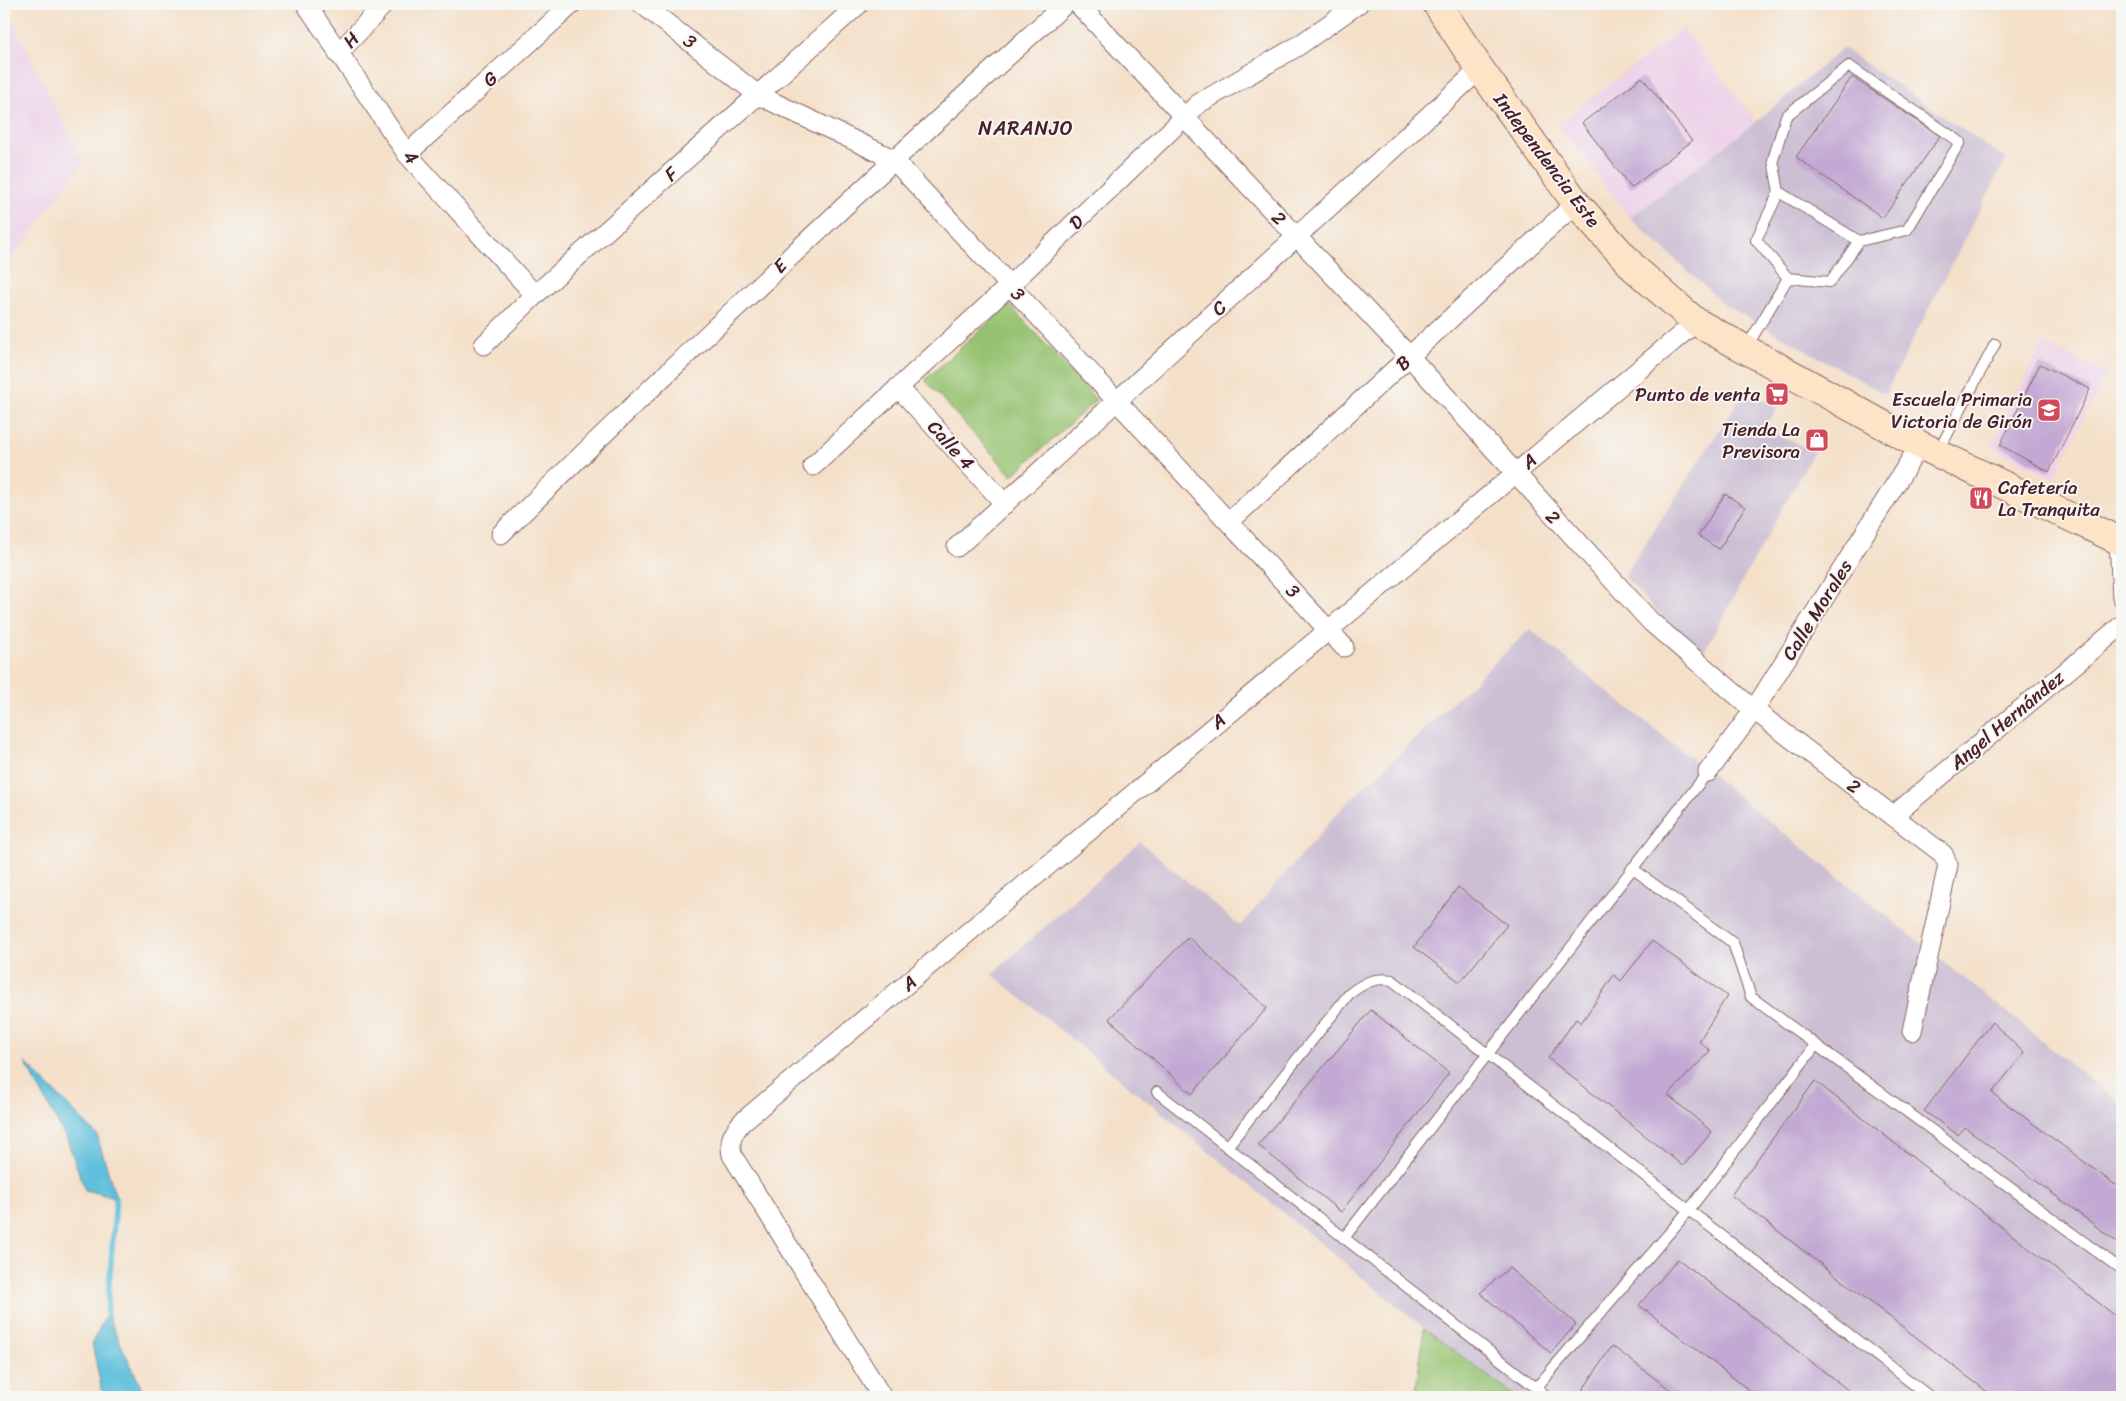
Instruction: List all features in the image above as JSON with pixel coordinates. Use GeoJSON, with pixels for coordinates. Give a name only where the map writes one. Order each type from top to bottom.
{"type":"FeatureCollection","features":[{"type":"Feature","properties":{"kind":"main road","name":"Independencia Este"},"geometry":{"type":"LineString","coordinates":[[1437,4],[1480,70],[1576,203],[1635,269],[1696,322],[1929,449],[2120,541]]}},
{"type":"Feature","properties":{"kind":"street","name":"4"},"geometry":{"type":"LineString","coordinates":[[306,4],[407,154],[534,295]]}},
{"type":"Feature","properties":{"kind":"street","name":"H"},"geometry":{"type":"LineString","coordinates":[[338,54],[384,4]]}},
{"type":"Feature","properties":{"kind":"street","name":"G"},"geometry":{"type":"LineString","coordinates":[[407,154],[572,4]]}},
{"type":"Feature","properties":{"kind":"street","name":"3"},"geometry":{"type":"LineString","coordinates":[[642,4],[758,95],[893,160],[1344,647]]}},
{"type":"Feature","properties":{"kind":"street","name":"F"},"geometry":{"type":"LineString","coordinates":[[484,345],[534,295],[859,4]]}},
{"type":"Feature","properties":{"kind":"street","name":"E"},"geometry":{"type":"LineString","coordinates":[[501,534],[637,401],[893,160],[1065,4]]}},
{"type":"Feature","properties":{"kind":"street","name":"2"},"geometry":{"type":"LineString","coordinates":[[1078,4],[1410,357],[1651,622],[1754,710],[1943,854],[1948,865],[1912,1031]]}},
{"type":"Feature","properties":{"kind":"street","name":"D"},"geometry":{"type":"LineString","coordinates":[[813,466],[1010,285],[1198,104],[1298,46],[1358,4]]}},
{"type":"Feature","properties":{"kind":"street","name":"C"},"geometry":{"type":"LineString","coordinates":[[957,547],[1480,70]]}},
{"type":"Feature","properties":{"kind":"street","name":"B"},"geometry":{"type":"LineString","coordinates":[[1229,522],[1576,203]]}},
{"type":"Feature","properties":{"kind":"street","name":"A"},"geometry":{"type":"LineString","coordinates":[[882,1397],[732,1156],[730,1142],[734,1132],[742,1122],[1327,629],[1696,322]]}},
{"type":"Feature","properties":{"kind":"street","name":"Calle 4"},"geometry":{"type":"LineString","coordinates":[[898,387],[1005,504]]}},
{"type":"Feature","properties":{"kind":"street","name":"Calle Morales"},"geometry":{"type":"LineString","coordinates":[[1708,772],[1754,710],[1929,449]]}},
{"type":"Feature","properties":{"kind":"street"},"geometry":{"type":"LineString","coordinates":[[2120,541],[2122,597]]}},
{"type":"Feature","properties":{"kind":"street","name":"Angel Hernández"},"geometry":{"type":"LineString","coordinates":[[1893,816],[2122,624]]}},
{"type":"Feature","properties":{"kind":"lane"},"geometry":{"type":"LineString","coordinates":[[1848,66],[1960,142],[1907,230],[1859,241],[1830,282],[1788,278],[1756,240],[1779,192],[1773,160],[1786,116],[1848,66]]}},
{"type":"Feature","properties":{"kind":"lane"},"geometry":{"type":"LineString","coordinates":[[1779,192],[1859,241]]}},
{"type":"Feature","properties":{"kind":"lane"},"geometry":{"type":"LineString","coordinates":[[1745,349],[1788,278]]}},
{"type":"Feature","properties":{"kind":"lane"},"geometry":{"type":"LineString","coordinates":[[1929,449],[1995,344]]}},
{"type":"Feature","properties":{"kind":"lane"},"geometry":{"type":"LineString","coordinates":[[1344,1238],[1708,772]]}},
{"type":"Feature","properties":{"kind":"lane"},"geometry":{"type":"LineString","coordinates":[[1632,868],[1733,943],[1751,997],[2122,1270]]}},
{"type":"Feature","properties":{"kind":"lane"},"geometry":{"type":"LineString","coordinates":[[1227,1147],[1349,994],[1366,982],[1379,978],[1392,980],[1930,1397]]}},
{"type":"Feature","properties":{"kind":"lane"},"geometry":{"type":"LineString","coordinates":[[1536,1388],[1689,1210],[1816,1045]]}},
{"type":"Feature","properties":{"kind":"lane"},"geometry":{"type":"LineString","coordinates":[[1156,1092],[1548,1397]]}},
{"type":"Feature","properties":{"kind":"shaded area"},"geometry":{"type":"Polygon","coordinates":[[[4,4],[83,162],[4,269],[4,4]]]}},
{"type":"Feature","properties":{"kind":"shaded area"},"geometry":{"type":"Polygon","coordinates":[[[1683,28],[1756,122],[1630,218],[1558,124],[1683,28]]]}},
{"type":"Feature","properties":{"kind":"shaded area"},"geometry":{"type":"Polygon","coordinates":[[[1843,48],[2006,159],[1885,394],[1725,305],[1630,218],[1756,122],[1843,48]]]}},
{"type":"Feature","properties":{"kind":"shaded area","name":"Escuela Primaria Victoria de Girón"},"geometry":{"type":"Polygon","coordinates":[[[2043,343],[2107,373],[2053,478],[1992,447],[2043,343]]]}},
{"type":"Feature","properties":{"kind":"shaded area"},"geometry":{"type":"Polygon","coordinates":[[[1745,391],[1778,408],[1764,429],[1814,451],[1703,653],[1670,626],[1624,576],[1745,391]]]}},
{"type":"Feature","properties":{"kind":"shaded area"},"geometry":{"type":"Polygon","coordinates":[[[1530,629],[2122,1105],[2122,1397],[1516,1397],[1424,1328],[992,974],[1140,842],[1240,926],[1343,807],[1530,629]]]}},
{"type":"Feature","properties":{"kind":"green space"},"geometry":{"type":"Polygon","coordinates":[[[1009,304],[1096,400],[1012,476],[925,380],[1009,304]]]}},
{"type":"Feature","properties":{"kind":"green space"},"geometry":{"type":"Polygon","coordinates":[[[1424,1328],[1516,1397],[1415,1397],[1424,1328]]]}},
{"type":"Feature","properties":{"kind":"water"},"geometry":{"type":"Polygon","coordinates":[[[25,1062],[97,1135],[116,1198],[85,1190],[68,1142],[25,1062]]]}},
{"type":"Feature","properties":{"kind":"water"},"geometry":{"type":"Polygon","coordinates":[[[107,1313],[145,1397],[103,1397],[92,1343],[107,1313]]]}},
{"type":"Feature","properties":{"kind":"building"},"geometry":{"type":"Polygon","coordinates":[[[1642,77],[1692,141],[1631,188],[1582,123],[1642,77]]]}},
{"type":"Feature","properties":{"kind":"building"},"geometry":{"type":"Polygon","coordinates":[[[1852,77],[1940,136],[1883,218],[1796,157],[1852,77]]]}},
{"type":"Feature","properties":{"kind":"building","name":"Escuela Primaria Victoria de Girón"},"geometry":{"type":"Polygon","coordinates":[[[2040,364],[2090,389],[2049,472],[2000,445],[2040,364]]]}},
{"type":"Feature","properties":{"kind":"building"},"geometry":{"type":"Polygon","coordinates":[[[1725,494],[1745,507],[1719,549],[1698,536],[1725,494]]]}},
{"type":"Feature","properties":{"kind":"building"},"geometry":{"type":"Polygon","coordinates":[[[1458,887],[1507,925],[1460,982],[1414,947],[1458,887]]]}},
{"type":"Feature","properties":{"kind":"building"},"geometry":{"type":"Polygon","coordinates":[[[1188,937],[1267,1008],[1192,1094],[1109,1019],[1188,937]]]}},
{"type":"Feature","properties":{"kind":"building"},"geometry":{"type":"Polygon","coordinates":[[[1652,941],[1727,996],[1699,1041],[1710,1051],[1668,1095],[1712,1132],[1683,1166],[1548,1058],[1576,1019],[1581,1023],[1614,975],[1621,981],[1652,941]]]}},
{"type":"Feature","properties":{"kind":"building"},"geometry":{"type":"Polygon","coordinates":[[[1371,1010],[1449,1073],[1341,1212],[1258,1145],[1371,1010]]]}},
{"type":"Feature","properties":{"kind":"building"},"geometry":{"type":"Polygon","coordinates":[[[1992,1022],[2024,1053],[1992,1093],[2122,1190],[2122,1246],[1965,1127],[1958,1135],[1924,1111],[1992,1022]]]}},
{"type":"Feature","properties":{"kind":"building"},"geometry":{"type":"Polygon","coordinates":[[[1815,1081],[2122,1321],[2122,1397],[1994,1397],[1731,1195],[1815,1081]]]}},
{"type":"Feature","properties":{"kind":"building"},"geometry":{"type":"Polygon","coordinates":[[[1678,1259],[1857,1397],[1758,1397],[1639,1305],[1678,1259]]]}},
{"type":"Feature","properties":{"kind":"building"},"geometry":{"type":"Polygon","coordinates":[[[1509,1268],[1576,1324],[1551,1353],[1480,1293],[1509,1268]]]}},
{"type":"Feature","properties":{"kind":"building"},"geometry":{"type":"Polygon","coordinates":[[[1612,1346],[1680,1397],[1590,1397],[1582,1391],[1612,1346]]]}},
{"type":"Feature","properties":{"kind":"waterway"},"geometry":{"type":"LineString","coordinates":[[107,1313],[116,1198]]}},
{"type":"Feature","properties":{"kind":"place","name":"Punto de venta"},"geometry":{"type":"Point","coordinates":[1777,394]}},
{"type":"Feature","properties":{"kind":"place","name":"Escuela Primaria Victoria de Girón"},"geometry":{"type":"Point","coordinates":[2049,410]}},
{"type":"Feature","properties":{"kind":"place","name":"Tienda La Previsora"},"geometry":{"type":"Point","coordinates":[1817,440]}},
{"type":"Feature","properties":{"kind":"place","name":"Cafetería La Tranquita"},"geometry":{"type":"Point","coordinates":[1981,498]}},
{"type":"Feature","properties":{"kind":"district","name":"NARANJO"},"geometry":{"type":"Point","coordinates":[1026,128]}}]}
